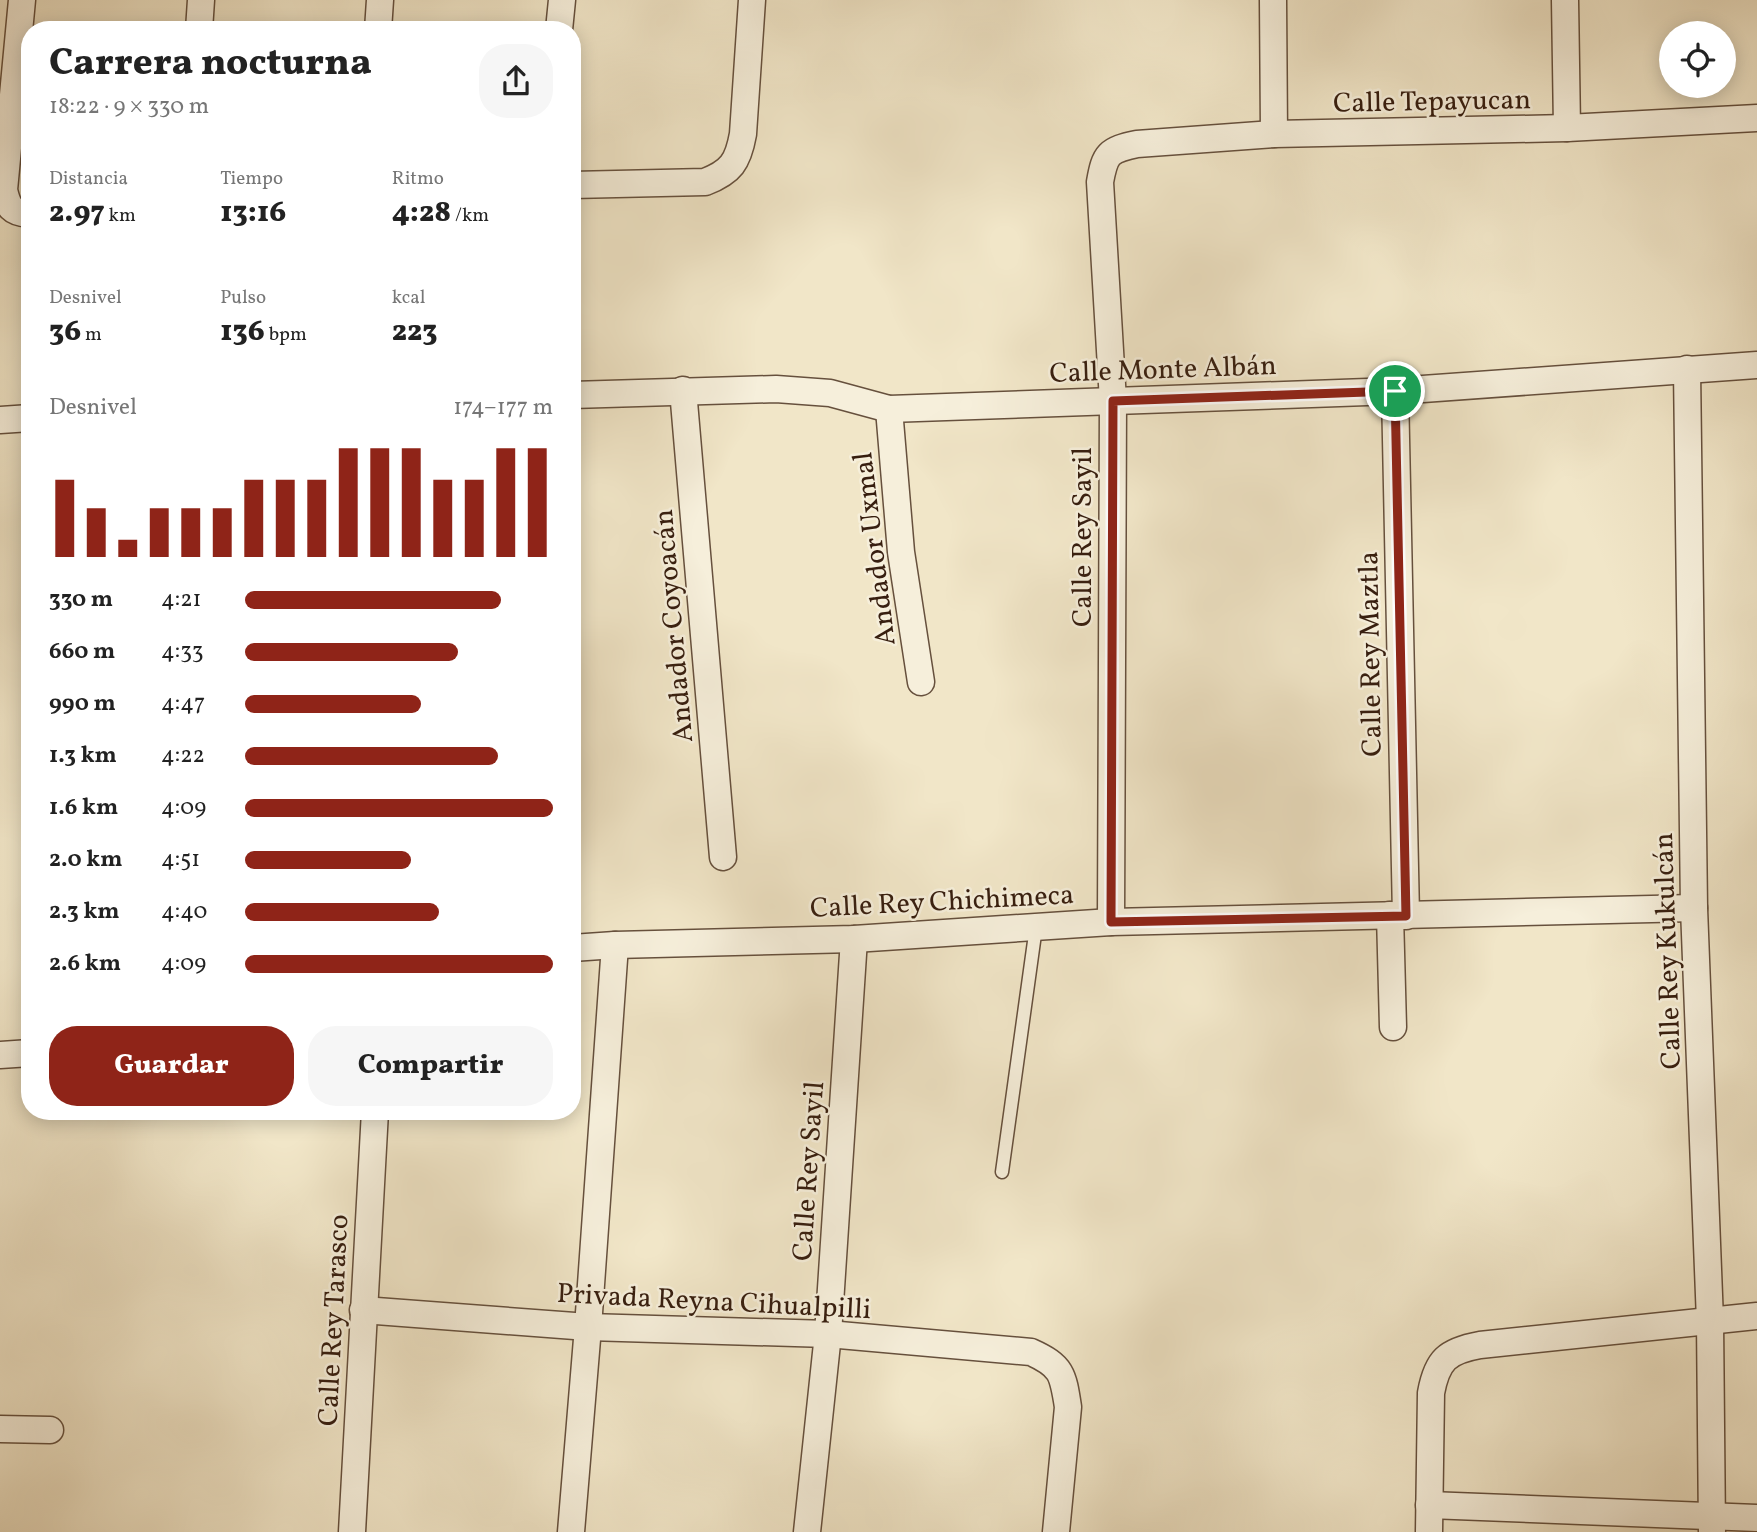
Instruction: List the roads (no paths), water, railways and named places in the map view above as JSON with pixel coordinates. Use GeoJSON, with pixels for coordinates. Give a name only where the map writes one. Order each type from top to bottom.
{"type":"FeatureCollection","features":[{"type":"Feature","properties":{"kind":"street"},"geometry":{"type":"LineString","coordinates":[[20,211],[6,200],[4,190],[22,0]]}},
{"type":"Feature","properties":{"kind":"street"},"geometry":{"type":"LineString","coordinates":[[200,21],[201,0]]}},
{"type":"Feature","properties":{"kind":"street"},"geometry":{"type":"LineString","coordinates":[[379,21],[380,0]]}},
{"type":"Feature","properties":{"kind":"street"},"geometry":{"type":"LineString","coordinates":[[560,21],[562,0]]}},
{"type":"Feature","properties":{"kind":"street"},"geometry":{"type":"LineString","coordinates":[[581,185],[705,182],[720,176],[733,165],[740,151],[743,134],[752,0]]}},
{"type":"Feature","properties":{"kind":"street"},"geometry":{"type":"LineString","coordinates":[[1273,0],[1274,134]]}},
{"type":"Feature","properties":{"kind":"street"},"geometry":{"type":"LineString","coordinates":[[1565,0],[1567,128]]}},
{"type":"Feature","properties":{"kind":"street","name":"Calle Tepayucan"},"geometry":{"type":"LineString","coordinates":[[1109,153],[1137,144],[1274,134],[1567,128],[1757,118]]}},
{"type":"Feature","properties":{"kind":"street","name":"Calle Rey Sayil"},"geometry":{"type":"LineString","coordinates":[[1109,153],[1102,166],[1100,182],[1113,401],[1111,922]]}},
{"type":"Feature","properties":{"kind":"street","name":"Calle Monte Albán"},"geometry":{"type":"LineString","coordinates":[[581,395],[776,389],[830,393],[889,409],[1395,391],[1757,365]]}},
{"type":"Feature","properties":{"kind":"street","name":"Calle Rey Kukulcán"},"geometry":{"type":"LineString","coordinates":[[1687,369],[1694,908],[1710,1321],[1712,1524]]}},
{"type":"Feature","properties":{"kind":"street","name":"Andador Coyoacán"},"geometry":{"type":"LineString","coordinates":[[683,390],[723,857]]}},
{"type":"Feature","properties":{"kind":"street","name":"Calle Rey Maztla"},"geometry":{"type":"LineString","coordinates":[[1392,1027],[1398,916],[1395,391]]}},
{"type":"Feature","properties":{"kind":"street","name":"Andador Uxmal"},"geometry":{"type":"LineString","coordinates":[[889,409],[901,552],[921,682]]}},
{"type":"Feature","properties":{"kind":"street"},"geometry":{"type":"LineString","coordinates":[[0,420],[21,419]]}},
{"type":"Feature","properties":{"kind":"street","name":"Calle Rey Chichimeca"},"geometry":{"type":"LineString","coordinates":[[581,947],[854,939],[1111,922],[1694,908]]}},
{"type":"Feature","properties":{"kind":"street","name":"Calle Rey Sayil"},"geometry":{"type":"LineString","coordinates":[[807,1532],[828,1334],[854,939]]}},
{"type":"Feature","properties":{"kind":"street"},"geometry":{"type":"LineString","coordinates":[[571,1532],[615,945]]}},
{"type":"Feature","properties":{"kind":"street"},"geometry":{"type":"LineString","coordinates":[[0,1055],[21,1054]]}},
{"type":"Feature","properties":{"kind":"street","name":"Calle Rey Tarasco"},"geometry":{"type":"LineString","coordinates":[[352,1532],[374,1120]]}},
{"type":"Feature","properties":{"kind":"street","name":"Privada Reyna Cihualpilli"},"geometry":{"type":"LineString","coordinates":[[363,1310],[588,1326],[828,1334],[1031,1352],[1058,1368],[1068,1407],[1056,1532]]}},
{"type":"Feature","properties":{"kind":"street"},"geometry":{"type":"LineString","coordinates":[[1429,1532],[1431,1393],[1434,1376],[1444,1359],[1460,1349],[1480,1345],[1757,1316]]}},
{"type":"Feature","properties":{"kind":"street"},"geometry":{"type":"LineString","coordinates":[[0,1429],[50,1430]]}},
{"type":"Feature","properties":{"kind":"street"},"geometry":{"type":"LineString","coordinates":[[1429,1506],[1712,1524],[1757,1518]]}},
{"type":"Feature","properties":{"kind":"lane"},"geometry":{"type":"LineString","coordinates":[[1002,1172],[1036,927]]}}]}
